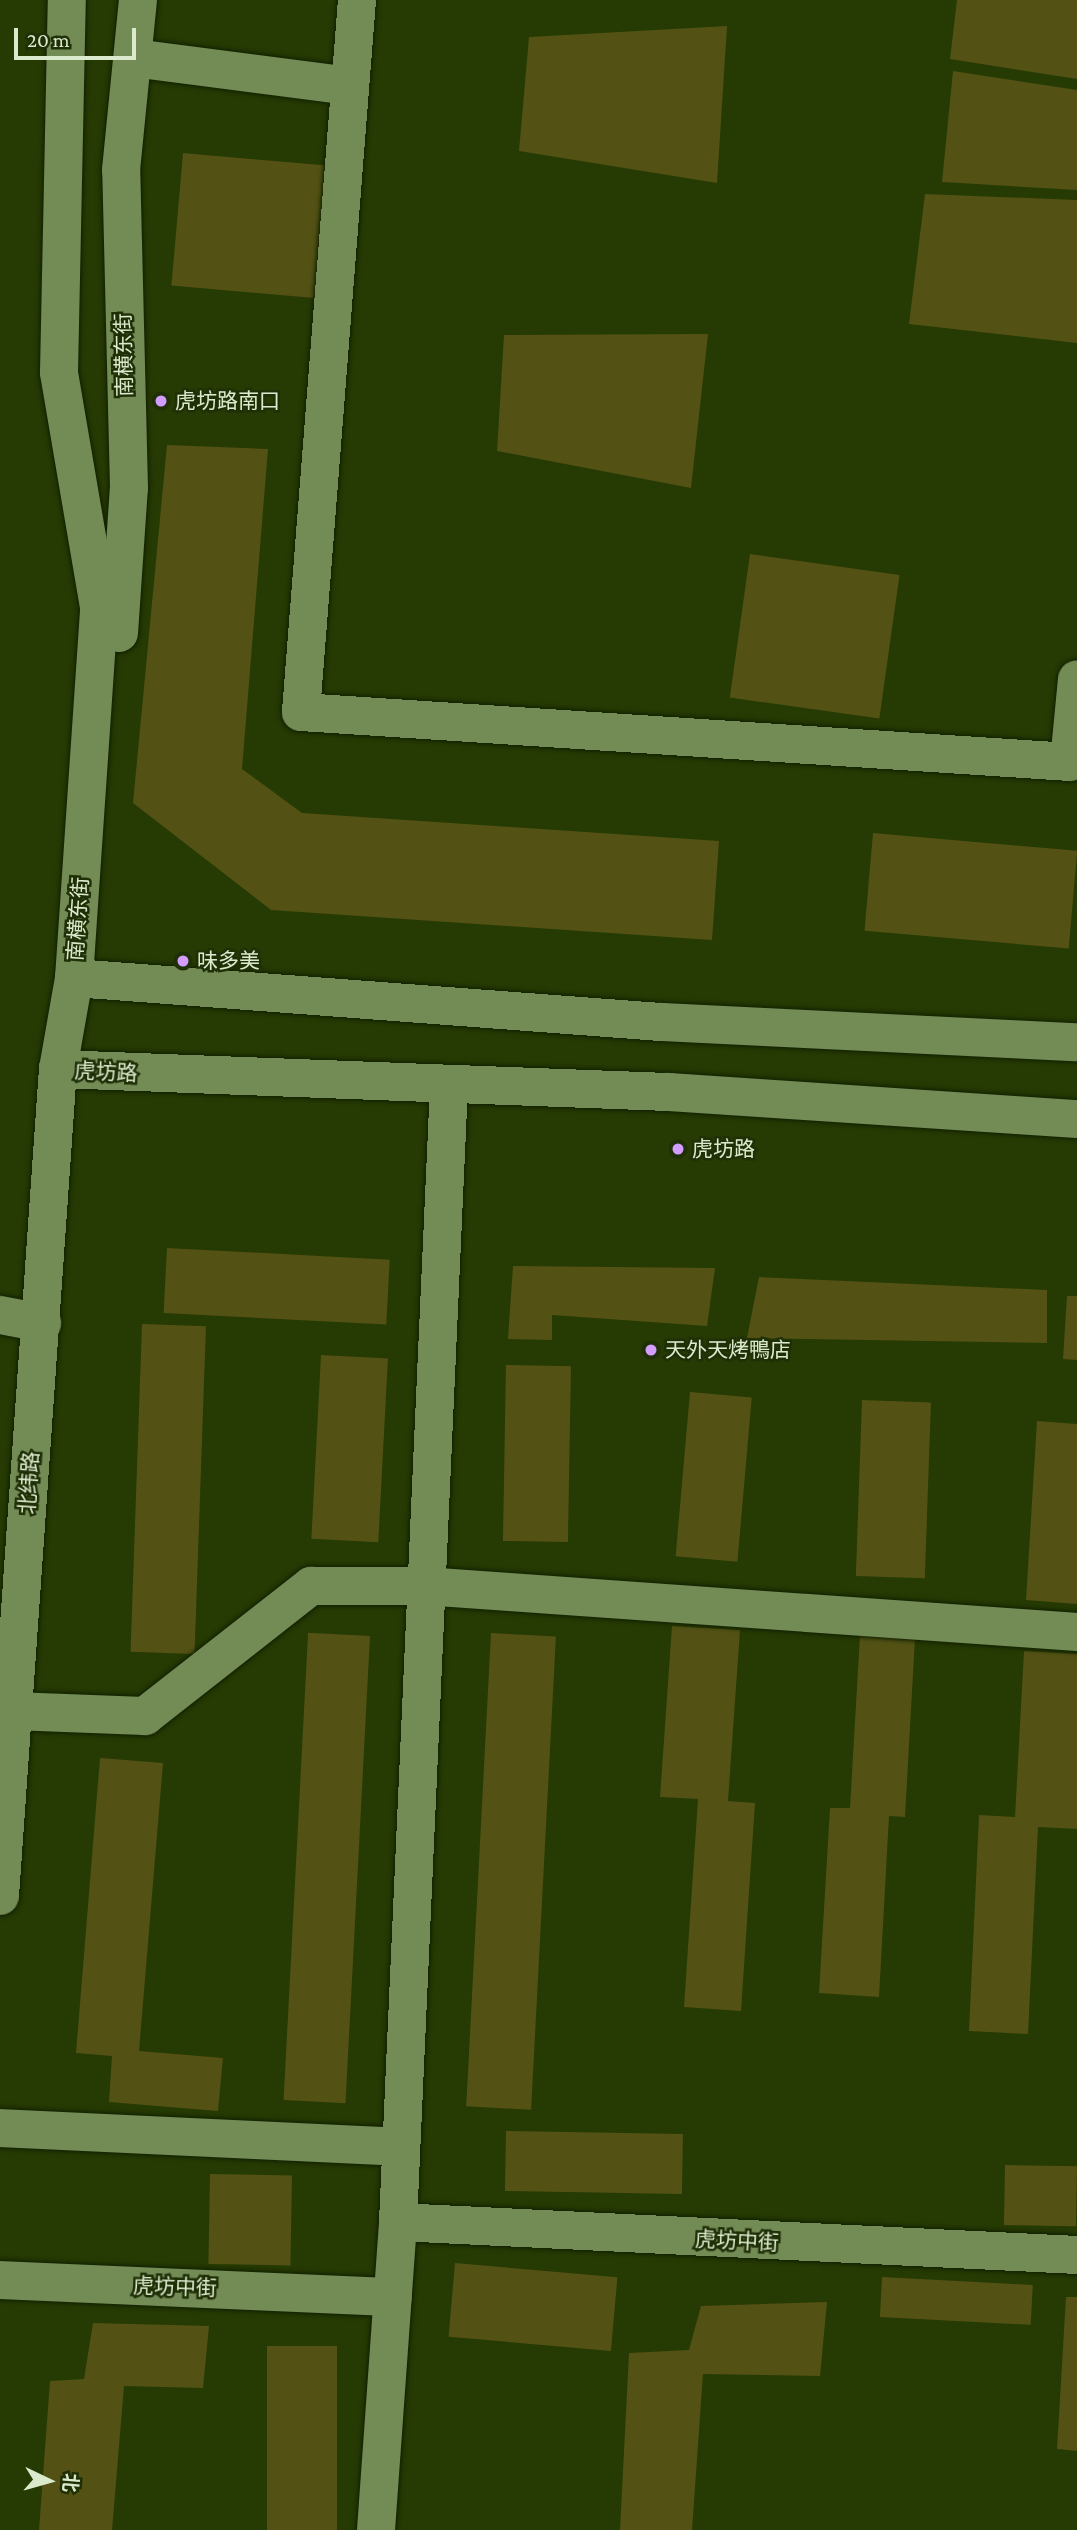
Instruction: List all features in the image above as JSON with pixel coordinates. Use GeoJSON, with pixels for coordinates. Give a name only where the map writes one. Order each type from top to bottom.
{"type":"FeatureCollection","features":[{"type":"Feature","properties":{"kind":"street","name":"南横东街"},"geometry":{"type":"LineString","coordinates":[[67,0],[59,372],[99,607],[74,978]]}},
{"type":"Feature","properties":{"kind":"street","name":"南横东街"},"geometry":{"type":"LineString","coordinates":[[74,978],[97,956],[128,502],[121,170],[138,0]]}},
{"type":"Feature","properties":{"kind":"street"},"geometry":{"type":"LineString","coordinates":[[357,0],[301,712],[1069,762],[1077,679]]}},
{"type":"Feature","properties":{"kind":"street"},"geometry":{"type":"LineString","coordinates":[[134,58],[349,86]]}},
{"type":"Feature","properties":{"kind":"street"},"geometry":{"type":"LineString","coordinates":[[74,978],[661,1022],[1077,1042]]}},
{"type":"Feature","properties":{"kind":"street","name":"北纬路"},"geometry":{"type":"LineString","coordinates":[[0,1896],[3,1811],[42,1323],[58,1069],[74,978]]}},
{"type":"Feature","properties":{"kind":"street","name":"虎坊路"},"geometry":{"type":"LineString","coordinates":[[58,1069],[449,1087],[669,1092],[1077,1119]]}},
{"type":"Feature","properties":{"kind":"street"},"geometry":{"type":"LineString","coordinates":[[376,2530],[398,2222],[424,1587],[449,1087]]}},
{"type":"Feature","properties":{"kind":"street"},"geometry":{"type":"LineString","coordinates":[[0,1315],[42,1323]]}},
{"type":"Feature","properties":{"kind":"street"},"geometry":{"type":"LineString","coordinates":[[12,1711],[145,1716],[312,1586],[424,1587],[1077,1632]]}},
{"type":"Feature","properties":{"kind":"street"},"geometry":{"type":"LineString","coordinates":[[0,2128],[401,2147]]}},
{"type":"Feature","properties":{"kind":"street","name":"虎坊中街"},"geometry":{"type":"LineString","coordinates":[[398,2222],[1077,2255]]}},
{"type":"Feature","properties":{"kind":"street","name":"虎坊中街"},"geometry":{"type":"LineString","coordinates":[[0,2280],[393,2297]]}},
{"type":"Feature","properties":{"kind":"building"},"geometry":{"type":"Polygon","coordinates":[[[957,0],[1077,0],[1077,79],[950,59],[957,0]]]}},
{"type":"Feature","properties":{"kind":"building"},"geometry":{"type":"Polygon","coordinates":[[[727,26],[717,183],[519,151],[529,37],[727,26]]]}},
{"type":"Feature","properties":{"kind":"building"},"geometry":{"type":"Polygon","coordinates":[[[953,71],[1077,90],[1077,190],[942,182],[953,71]]]}},
{"type":"Feature","properties":{"kind":"building"},"geometry":{"type":"Polygon","coordinates":[[[183,153],[326,166],[315,298],[171,285],[183,153]]]}},
{"type":"Feature","properties":{"kind":"building"},"geometry":{"type":"Polygon","coordinates":[[[925,194],[1077,200],[1077,343],[909,324],[925,194]]]}},
{"type":"Feature","properties":{"kind":"building"},"geometry":{"type":"Polygon","coordinates":[[[708,334],[691,488],[497,451],[504,335],[708,334]]]}},
{"type":"Feature","properties":{"kind":"building"},"geometry":{"type":"Polygon","coordinates":[[[167,445],[268,449],[242,769],[302,813],[719,841],[712,940],[271,910],[133,803],[167,445]]]}},
{"type":"Feature","properties":{"kind":"building"},"geometry":{"type":"Polygon","coordinates":[[[750,554],[900,575],[879,719],[730,698],[750,554]]]}},
{"type":"Feature","properties":{"kind":"building"},"geometry":{"type":"Polygon","coordinates":[[[873,833],[1077,851],[1069,948],[864,931],[873,833]]]}},
{"type":"Feature","properties":{"kind":"building"},"geometry":{"type":"Polygon","coordinates":[[[167,1248],[390,1260],[386,1325],[164,1313],[167,1248]]]}},
{"type":"Feature","properties":{"kind":"building"},"geometry":{"type":"Polygon","coordinates":[[[513,1266],[715,1268],[707,1326],[552,1315],[552,1340],[508,1339],[513,1266]]]}},
{"type":"Feature","properties":{"kind":"building"},"geometry":{"type":"Polygon","coordinates":[[[759,1277],[1047,1290],[1047,1343],[747,1338],[759,1277]]]}},
{"type":"Feature","properties":{"kind":"building"},"geometry":{"type":"Polygon","coordinates":[[[1067,1296],[1077,1296],[1077,1360],[1063,1359],[1067,1296]]]}},
{"type":"Feature","properties":{"kind":"building"},"geometry":{"type":"Polygon","coordinates":[[[142,1324],[206,1326],[195,1654],[131,1652],[142,1324]]]}},
{"type":"Feature","properties":{"kind":"building"},"geometry":{"type":"Polygon","coordinates":[[[321,1355],[388,1359],[378,1542],[311,1539],[321,1355]]]}},
{"type":"Feature","properties":{"kind":"building"},"geometry":{"type":"Polygon","coordinates":[[[506,1365],[571,1366],[568,1542],[503,1541],[506,1365]]]}},
{"type":"Feature","properties":{"kind":"building"},"geometry":{"type":"Polygon","coordinates":[[[690,1392],[752,1397],[737,1562],[676,1556],[690,1392]]]}},
{"type":"Feature","properties":{"kind":"building"},"geometry":{"type":"Polygon","coordinates":[[[862,1400],[931,1402],[925,1578],[856,1576],[862,1400]]]}},
{"type":"Feature","properties":{"kind":"building"},"geometry":{"type":"Polygon","coordinates":[[[1037,1421],[1077,1424],[1077,1604],[1026,1600],[1037,1421]]]}},
{"type":"Feature","properties":{"kind":"building"},"geometry":{"type":"Polygon","coordinates":[[[672,1626],[740,1630],[728,1801],[755,1803],[741,2011],[684,2007],[698,1799],[660,1797],[672,1626]]]}},
{"type":"Feature","properties":{"kind":"building"},"geometry":{"type":"Polygon","coordinates":[[[308,1633],[370,1636],[346,2103],[284,2100],[308,1633]]]}},
{"type":"Feature","properties":{"kind":"building"},"geometry":{"type":"Polygon","coordinates":[[[491,1633],[556,1636],[531,2110],[466,2106],[491,1633]]]}},
{"type":"Feature","properties":{"kind":"building"},"geometry":{"type":"Polygon","coordinates":[[[860,1635],[915,1638],[905,1817],[889,1816],[879,1997],[819,1993],[830,1808],[850,1808],[860,1635]]]}},
{"type":"Feature","properties":{"kind":"building"},"geometry":{"type":"Polygon","coordinates":[[[1024,1651],[1077,1654],[1077,1829],[1038,1827],[1028,2034],[969,2031],[979,1815],[1015,1817],[1024,1651]]]}},
{"type":"Feature","properties":{"kind":"building"},"geometry":{"type":"Polygon","coordinates":[[[100,1758],[163,1763],[139,2051],[223,2058],[218,2111],[109,2102],[112,2056],[76,2053],[100,1758]]]}},
{"type":"Feature","properties":{"kind":"building"},"geometry":{"type":"Polygon","coordinates":[[[506,2131],[683,2134],[682,2194],[505,2191],[506,2131]]]}},
{"type":"Feature","properties":{"kind":"building"},"geometry":{"type":"Polygon","coordinates":[[[1005,2165],[1077,2166],[1076,2226],[1004,2225],[1005,2165]]]}},
{"type":"Feature","properties":{"kind":"building"},"geometry":{"type":"Polygon","coordinates":[[[210,2174],[292,2175],[290,2265],[208,2264],[210,2174]]]}},
{"type":"Feature","properties":{"kind":"building"},"geometry":{"type":"Polygon","coordinates":[[[455,2263],[617,2277],[611,2351],[449,2337],[455,2263]]]}},
{"type":"Feature","properties":{"kind":"building"},"geometry":{"type":"Polygon","coordinates":[[[882,2277],[1033,2285],[1031,2325],[880,2317],[882,2277]]]}},
{"type":"Feature","properties":{"kind":"building"},"geometry":{"type":"Polygon","coordinates":[[[1066,2297],[1077,2297],[1077,2451],[1057,2449],[1066,2297]]]}},
{"type":"Feature","properties":{"kind":"building"},"geometry":{"type":"Polygon","coordinates":[[[827,2302],[820,2376],[703,2374],[692,2530],[620,2530],[629,2353],[689,2350],[701,2306],[827,2302]]]}},
{"type":"Feature","properties":{"kind":"building"},"geometry":{"type":"Polygon","coordinates":[[[93,2323],[209,2326],[203,2388],[124,2386],[112,2530],[39,2530],[50,2381],[84,2379],[93,2323]]]}},
{"type":"Feature","properties":{"kind":"building"},"geometry":{"type":"Polygon","coordinates":[[[267,2346],[337,2346],[337,2530],[267,2530],[267,2346]]]}},
{"type":"Feature","properties":{"kind":"place","name":"虎坊路南口"},"geometry":{"type":"Point","coordinates":[161,401]}},
{"type":"Feature","properties":{"kind":"place","name":"味多美"},"geometry":{"type":"Point","coordinates":[183,961]}},
{"type":"Feature","properties":{"kind":"place","name":"虎坊路"},"geometry":{"type":"Point","coordinates":[678,1149]}},
{"type":"Feature","properties":{"kind":"place","name":"天外天烤鴨店"},"geometry":{"type":"Point","coordinates":[651,1350]}}]}
